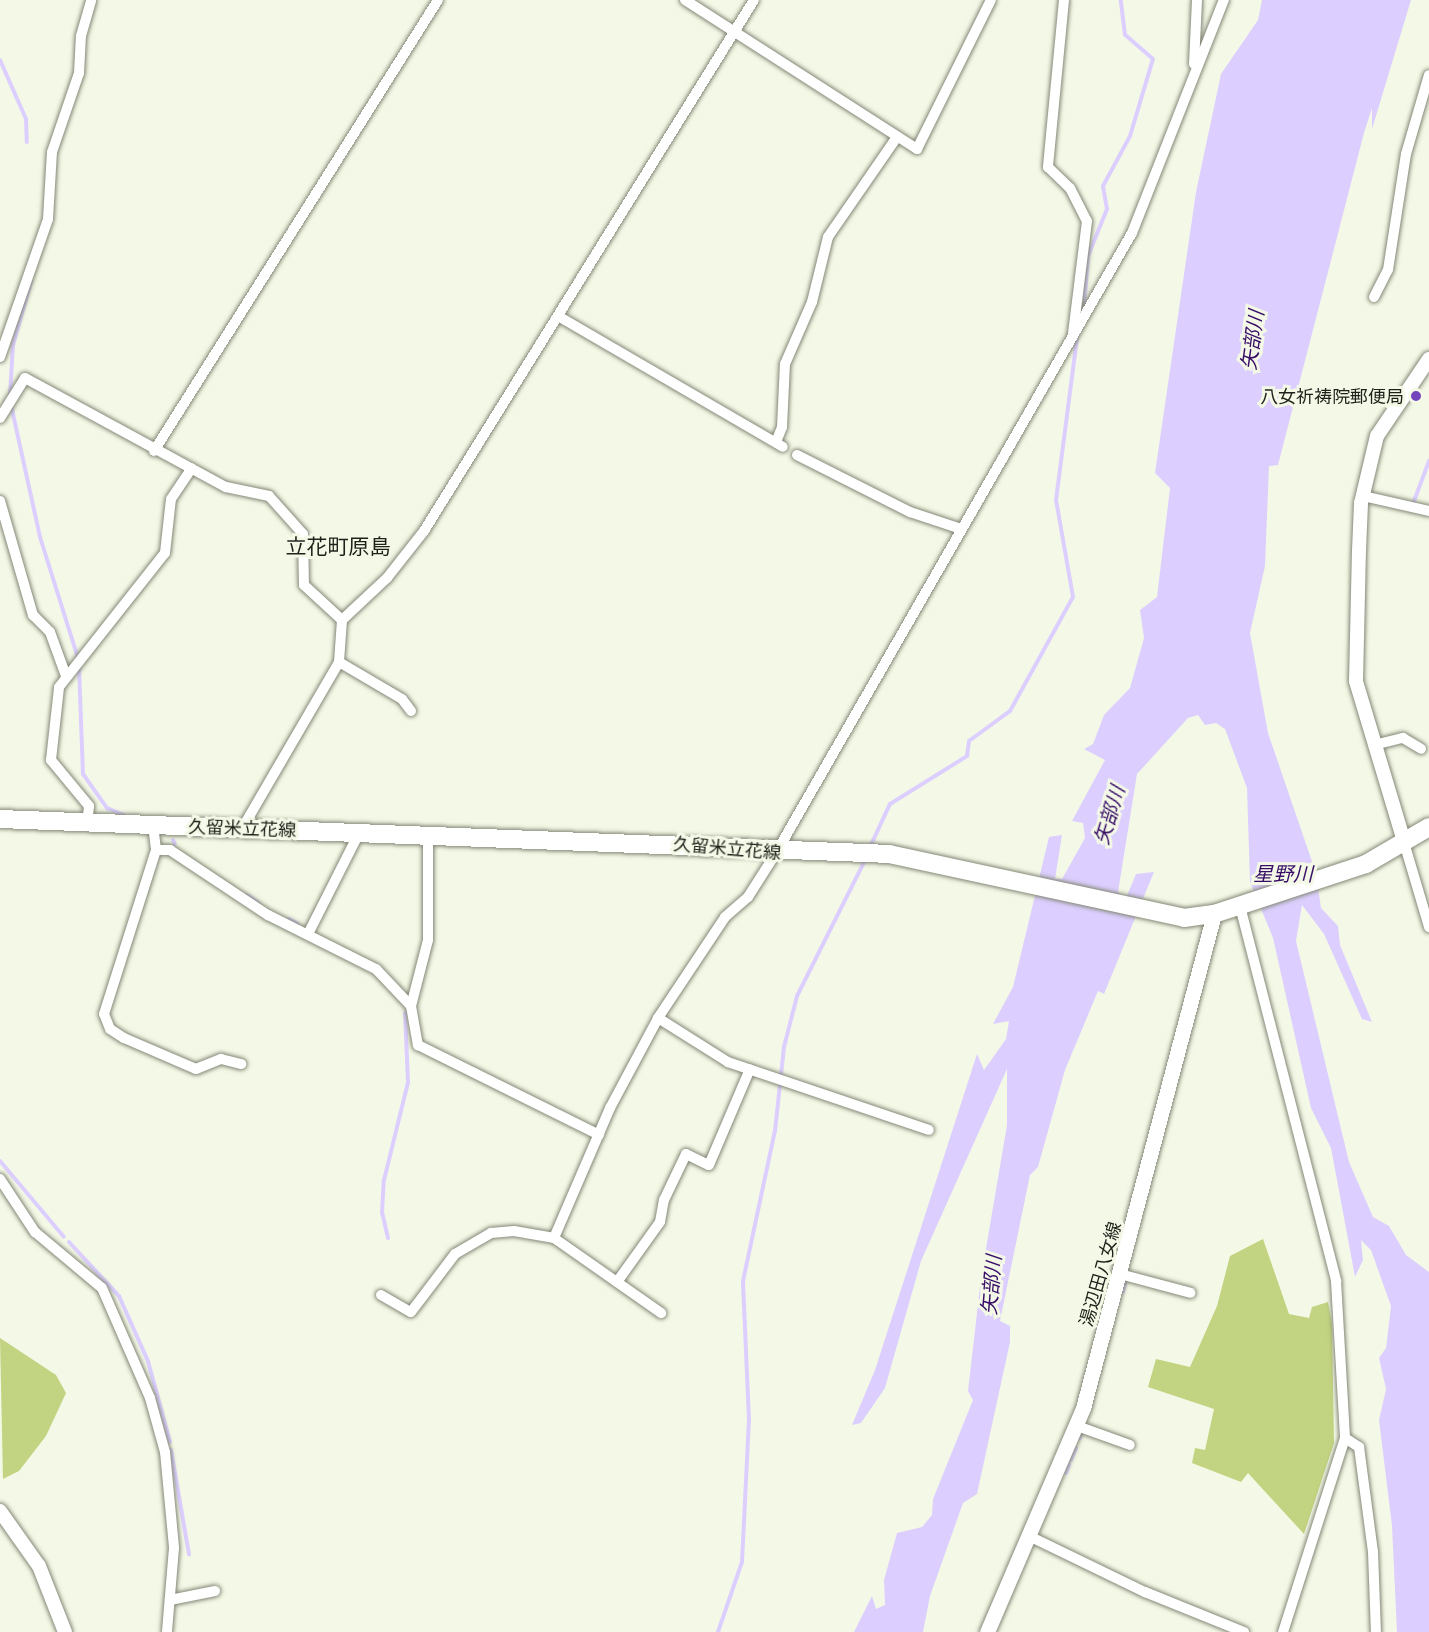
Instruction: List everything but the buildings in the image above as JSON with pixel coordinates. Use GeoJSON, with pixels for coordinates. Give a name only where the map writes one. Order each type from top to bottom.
{"type":"FeatureCollection","features":[{"type":"Feature","properties":{"kind":"main road","name":"久留米立花線"},"geometry":{"type":"LineString","coordinates":[[0,819],[243,827],[428,837],[603,840],[776,853],[889,854],[1184,918],[1214,914],[1366,864],[1403,838],[1429,827]]}},
{"type":"Feature","properties":{"kind":"main road","name":"湯辺田八女線"},"geometry":{"type":"LineString","coordinates":[[987,1632],[1077,1426],[1120,1274],[1214,914]]}},
{"type":"Feature","properties":{"kind":"street"},"geometry":{"type":"LineString","coordinates":[[0,357],[48,219],[52,152],[79,73],[81,36],[91,0]]}},
{"type":"Feature","properties":{"kind":"street"},"geometry":{"type":"LineString","coordinates":[[154,451],[438,0]]}},
{"type":"Feature","properties":{"kind":"street"},"geometry":{"type":"LineString","coordinates":[[685,0],[917,149],[991,0]]}},
{"type":"Feature","properties":{"kind":"street"},"geometry":{"type":"LineString","coordinates":[[243,827],[339,662],[342,621],[387,578],[424,531],[738,33],[754,0]]}},
{"type":"Feature","properties":{"kind":"street"},"geometry":{"type":"LineString","coordinates":[[1064,0],[1048,167],[1070,188],[1087,221],[1073,333]]}},
{"type":"Feature","properties":{"kind":"street"},"geometry":{"type":"LineString","coordinates":[[1194,64],[1197,0]]}},
{"type":"Feature","properties":{"kind":"street"},"geometry":{"type":"LineString","coordinates":[[554,1238],[599,1135],[658,1018],[725,917],[748,897],[776,853],[1132,233],[1194,64],[1224,0]]}},
{"type":"Feature","properties":{"kind":"street"},"geometry":{"type":"LineString","coordinates":[[1374,297],[1388,270],[1406,154],[1429,75]]}},
{"type":"Feature","properties":{"kind":"street"},"geometry":{"type":"LineString","coordinates":[[558,316],[779,445],[785,364],[812,302],[828,237],[899,138]]}},
{"type":"Feature","properties":{"kind":"street"},"geometry":{"type":"LineString","coordinates":[[1429,359],[1377,436],[1363,496],[1356,681],[1403,838],[1426,905],[1429,927]]}},
{"type":"Feature","properties":{"kind":"street"},"geometry":{"type":"LineString","coordinates":[[0,418],[25,378],[154,451],[226,487],[251,489],[279,505],[303,534],[304,585],[342,621]]}},
{"type":"Feature","properties":{"kind":"street"},"geometry":{"type":"LineString","coordinates":[[797,455],[910,512],[961,529]]}},
{"type":"Feature","properties":{"kind":"street"},"geometry":{"type":"LineString","coordinates":[[87,823],[89,806],[51,760],[59,687],[165,553],[171,500],[192,468]]}},
{"type":"Feature","properties":{"kind":"street"},"geometry":{"type":"LineString","coordinates":[[1363,496],[1429,511]]}},
{"type":"Feature","properties":{"kind":"street"},"geometry":{"type":"LineString","coordinates":[[0,501],[33,615],[50,632],[66,676]]}},
{"type":"Feature","properties":{"kind":"street"},"geometry":{"type":"LineString","coordinates":[[339,662],[402,699],[411,711]]}},
{"type":"Feature","properties":{"kind":"street"},"geometry":{"type":"LineString","coordinates":[[1374,745],[1403,738],[1421,749]]}},
{"type":"Feature","properties":{"kind":"street"},"geometry":{"type":"LineString","coordinates":[[153,825],[156,850],[104,1014],[110,1029],[124,1038],[196,1070],[221,1059],[241,1064]]}},
{"type":"Feature","properties":{"kind":"street"},"geometry":{"type":"LineString","coordinates":[[308,934],[359,833]]}},
{"type":"Feature","properties":{"kind":"street"},"geometry":{"type":"LineString","coordinates":[[428,837],[428,940],[411,1006],[418,1045],[491,1085],[599,1135]]}},
{"type":"Feature","properties":{"kind":"street"},"geometry":{"type":"LineString","coordinates":[[156,850],[170,850],[268,915],[385,975],[411,1006]]}},
{"type":"Feature","properties":{"kind":"street"},"geometry":{"type":"LineString","coordinates":[[1243,904],[1336,1281],[1344,1438],[1283,1632]]}},
{"type":"Feature","properties":{"kind":"street"},"geometry":{"type":"LineString","coordinates":[[658,1018],[728,1062],[929,1130]]}},
{"type":"Feature","properties":{"kind":"street"},"geometry":{"type":"LineString","coordinates":[[618,1282],[660,1222],[664,1200],[686,1154],[709,1165],[750,1069]]}},
{"type":"Feature","properties":{"kind":"street"},"geometry":{"type":"LineString","coordinates":[[0,1179],[35,1232],[102,1288],[133,1355],[165,1452],[174,1548],[168,1632]]}},
{"type":"Feature","properties":{"kind":"street"},"geometry":{"type":"LineString","coordinates":[[381,1295],[411,1312],[455,1254],[491,1233],[554,1238],[661,1313]]}},
{"type":"Feature","properties":{"kind":"street"},"geometry":{"type":"LineString","coordinates":[[1120,1274],[1191,1293]]}},
{"type":"Feature","properties":{"kind":"street"},"geometry":{"type":"LineString","coordinates":[[1077,1426],[1130,1445]]}},
{"type":"Feature","properties":{"kind":"street"},"geometry":{"type":"LineString","coordinates":[[1344,1438],[1359,1447],[1373,1552],[1376,1632]]}},
{"type":"Feature","properties":{"kind":"street"},"geometry":{"type":"LineString","coordinates":[[0,1511],[39,1566],[65,1632]]}},
{"type":"Feature","properties":{"kind":"street"},"geometry":{"type":"LineString","coordinates":[[1029,1536],[1145,1592],[1244,1632]]}},
{"type":"Feature","properties":{"kind":"street"},"geometry":{"type":"LineString","coordinates":[[170,1600],[215,1591]]}},
{"type":"Feature","properties":{"kind":"green space"},"geometry":{"type":"Polygon","coordinates":[[[1263,1239],[1289,1314],[1309,1318],[1312,1307],[1328,1302],[1332,1324],[1334,1443],[1304,1534],[1248,1473],[1241,1482],[1192,1463],[1195,1448],[1205,1450],[1214,1409],[1148,1387],[1156,1359],[1190,1367],[1217,1306],[1230,1256],[1263,1239]]]}},
{"type":"Feature","properties":{"kind":"green space"},"geometry":{"type":"Polygon","coordinates":[[[0,1338],[56,1375],[66,1393],[46,1436],[19,1471],[3,1479],[0,1338]]]}},
{"type":"Feature","properties":{"kind":"water"},"geometry":{"type":"Polygon","coordinates":[[[1262,0],[1411,0],[1372,129],[1372,108],[1364,133],[1278,465],[1269,466],[1265,566],[1250,633],[1268,733],[1316,873],[1321,908],[1338,926],[1340,945],[1372,1022],[1362,1019],[1324,934],[1302,905],[1296,941],[1349,1162],[1373,1217],[1389,1226],[1406,1255],[1429,1272],[1429,1632],[1397,1632],[1392,1526],[1379,1420],[1386,1389],[1379,1358],[1386,1348],[1391,1306],[1371,1250],[1361,1240],[1363,1260],[1355,1277],[1331,1148],[1311,1108],[1273,938],[1250,882],[1247,788],[1225,729],[1216,723],[1205,725],[1198,715],[1188,718],[1137,774],[1118,892],[1126,898],[1136,874],[1154,872],[1104,994],[1098,991],[1065,1070],[1038,1167],[1030,1175],[1000,1321],[1010,1326],[1010,1342],[977,1494],[963,1503],[930,1596],[923,1632],[854,1632],[872,1596],[876,1609],[885,1605],[884,1580],[897,1533],[922,1527],[932,1515],[933,1499],[973,1400],[968,1391],[981,1278],[1007,1125],[1007,1069],[921,1261],[885,1388],[861,1423],[852,1425],[875,1370],[977,1054],[984,1070],[1006,1039],[1009,1021],[993,1024],[1013,987],[1049,837],[1062,835],[1055,879],[1062,879],[1085,838],[1083,823],[1072,821],[1105,760],[1084,749],[1093,744],[1104,715],[1130,688],[1144,638],[1140,610],[1157,597],[1170,488],[1155,473],[1196,192],[1221,74],[1258,20],[1262,0]]]}},
{"type":"Feature","properties":{"kind":"waterway"},"geometry":{"type":"LineString","coordinates":[[1084,307],[1088,256],[1107,209],[1103,186],[1130,136],[1153,59],[1125,35],[1121,0]]}},
{"type":"Feature","properties":{"kind":"waterway"},"geometry":{"type":"LineString","coordinates":[[0,60],[26,119],[27,142]]}},
{"type":"Feature","properties":{"kind":"waterway"},"geometry":{"type":"LineString","coordinates":[[10,395],[13,345],[31,282]]}},
{"type":"Feature","properties":{"kind":"waterway"},"geometry":{"type":"LineString","coordinates":[[870,847],[890,804],[967,756],[969,741],[1010,711],[1073,597],[1056,500],[1077,338]]}},
{"type":"Feature","properties":{"kind":"waterway"},"geometry":{"type":"LineString","coordinates":[[11,405],[40,537],[78,658]]}},
{"type":"Feature","properties":{"kind":"waterway"},"geometry":{"type":"LineString","coordinates":[[1414,501],[1429,461]]}},
{"type":"Feature","properties":{"kind":"waterway"},"geometry":{"type":"LineString","coordinates":[[79,666],[83,774],[107,808],[124,815]]}},
{"type":"Feature","properties":{"kind":"waterway"},"geometry":{"type":"LineString","coordinates":[[173,840],[175,844]]}},
{"type":"Feature","properties":{"kind":"waterway"},"geometry":{"type":"LineString","coordinates":[[718,1632],[742,1562],[749,1420],[743,1281],[775,1131],[784,1047],[797,996],[865,860]]}},
{"type":"Feature","properties":{"kind":"waterway"},"geometry":{"type":"LineString","coordinates":[[247,895],[259,903]]}},
{"type":"Feature","properties":{"kind":"waterway"},"geometry":{"type":"LineString","coordinates":[[289,919],[298,924]]}},
{"type":"Feature","properties":{"kind":"waterway"},"geometry":{"type":"LineString","coordinates":[[388,1238],[382,1213],[384,1180],[408,1082],[405,1013]]}},
{"type":"Feature","properties":{"kind":"waterway"},"geometry":{"type":"LineString","coordinates":[[0,1161],[64,1237]]}},
{"type":"Feature","properties":{"kind":"waterway"},"geometry":{"type":"LineString","coordinates":[[69,1242],[119,1296],[148,1361],[170,1442]]}},
{"type":"Feature","properties":{"kind":"waterway"},"geometry":{"type":"LineString","coordinates":[[1123,1292],[1126,1281]]}},
{"type":"Feature","properties":{"kind":"waterway"},"geometry":{"type":"LineString","coordinates":[[1080,1438],[1082,1433]]}},
{"type":"Feature","properties":{"kind":"waterway"},"geometry":{"type":"LineString","coordinates":[[1071,1460],[1076,1448]]}},
{"type":"Feature","properties":{"kind":"waterway"},"geometry":{"type":"LineString","coordinates":[[171,1450],[189,1554]]}},
{"type":"Feature","properties":{"kind":"waterway"},"geometry":{"type":"LineString","coordinates":[[1066,1473],[1069,1465]]}},
{"type":"Feature","properties":{"kind":"place","name":"八女祈祷院郵便局"},"geometry":{"type":"Point","coordinates":[1416,396]}},
{"type":"Feature","properties":{"kind":"district","name":"立花町原島"},"geometry":{"type":"Point","coordinates":[338,546]}},
{"type":"Feature","properties":{"kind":"water label","name":"矢部川"},"geometry":{"type":"Point","coordinates":[1252,340]}},
{"type":"Feature","properties":{"kind":"water label","name":"矢部川"},"geometry":{"type":"Point","coordinates":[1109,815]}},
{"type":"Feature","properties":{"kind":"water label","name":"星野川"},"geometry":{"type":"Point","coordinates":[1283,873]}},
{"type":"Feature","properties":{"kind":"water label","name":"矢部川"},"geometry":{"type":"Point","coordinates":[991,1285]}}]}
